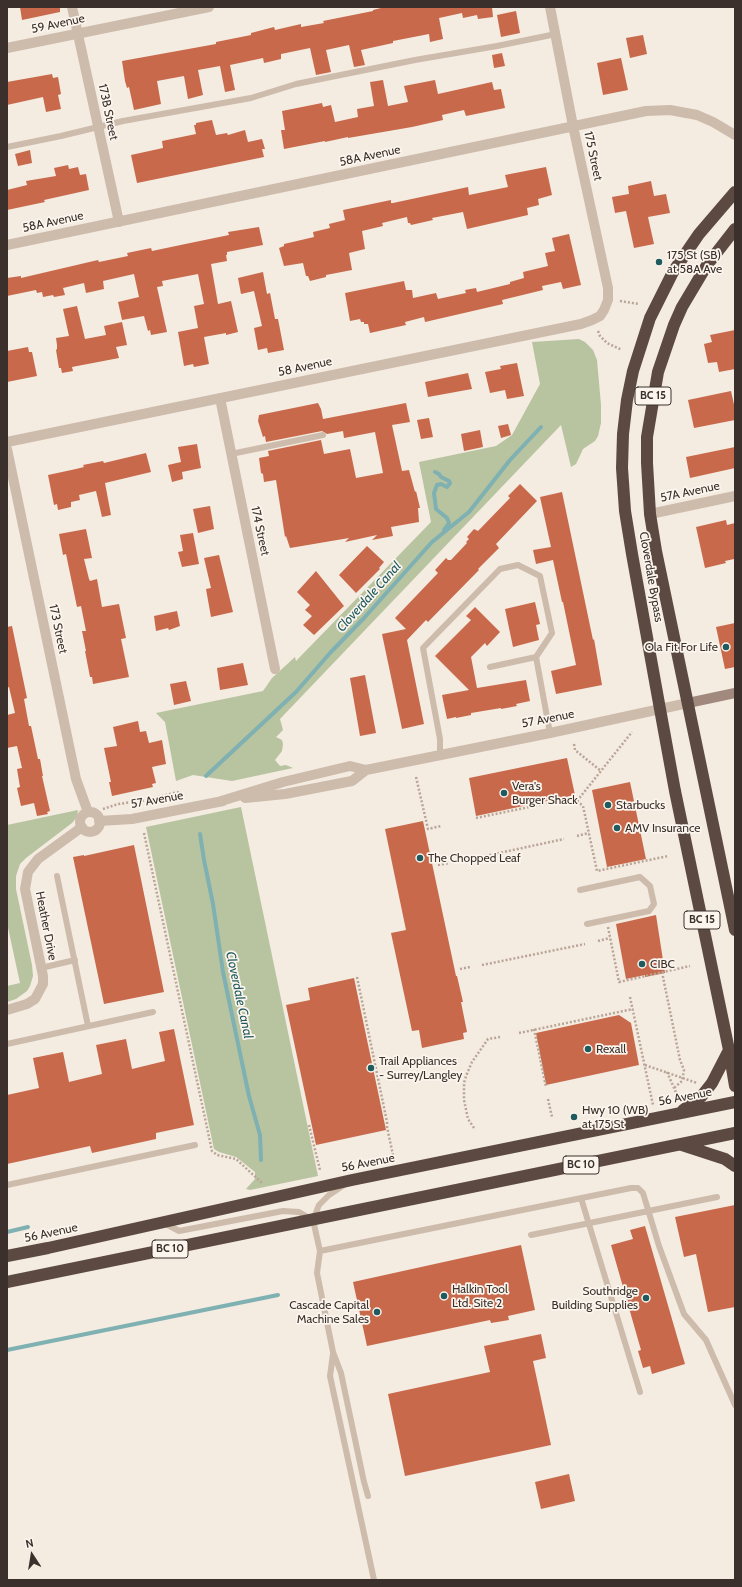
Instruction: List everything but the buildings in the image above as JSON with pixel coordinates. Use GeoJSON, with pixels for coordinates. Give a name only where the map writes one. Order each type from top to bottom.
{"type":"FeatureCollection","features":[{"type":"Feature","properties":{"kind":"highway","name":"Cloverdale Bypass"},"geometry":{"type":"LineString","coordinates":[[735,192],[699,234],[673,272],[661,295],[641,342],[633,371],[624,417],[622,468],[625,511],[660,709],[675,791],[729,1050],[735,1086]]}},
{"type":"Feature","properties":{"kind":"highway","name":"Cloverdale Bypass"},"geometry":{"type":"LineString","coordinates":[[735,229],[707,265],[682,307],[674,325],[658,372],[647,437],[650,514],[656,551],[735,930]]}},
{"type":"Feature","properties":{"kind":"highway"},"geometry":{"type":"LineString","coordinates":[[680,1112],[701,1097],[712,1083],[729,1050]]}},
{"type":"Feature","properties":{"kind":"highway","name":"56 Avenue"},"geometry":{"type":"LineString","coordinates":[[7,1256],[352,1180],[735,1102]]}},
{"type":"Feature","properties":{"kind":"highway","name":"BC 10"},"geometry":{"type":"LineString","coordinates":[[7,1282],[735,1132]]}},
{"type":"Feature","properties":{"kind":"highway"},"geometry":{"type":"LineString","coordinates":[[681,1144],[724,1159],[735,1166]]}},
{"type":"Feature","properties":{"kind":"street","name":"173B Street"},"geometry":{"type":"LineString","coordinates":[[72,7],[119,222]]}},
{"type":"Feature","properties":{"kind":"street","name":"59 Avenue"},"geometry":{"type":"LineString","coordinates":[[7,48],[209,7]]}},
{"type":"Feature","properties":{"kind":"street","name":"175 Street"},"geometry":{"type":"LineString","coordinates":[[550,7],[573,126],[608,288],[608,300],[604,310]]}},
{"type":"Feature","properties":{"kind":"street","name":"58A Avenue"},"geometry":{"type":"LineString","coordinates":[[7,245],[646,111],[670,110],[697,115],[713,122],[735,135]]}},
{"type":"Feature","properties":{"kind":"street","name":"58 Avenue"},"geometry":{"type":"LineString","coordinates":[[7,442],[581,324],[600,316],[604,310]]}},
{"type":"Feature","properties":{"kind":"street","name":"174 Street"},"geometry":{"type":"LineString","coordinates":[[220,398],[275,669]]}},
{"type":"Feature","properties":{"kind":"street","name":"173 Street"},"geometry":{"type":"LineString","coordinates":[[7,449],[76,779],[88,812]]}},
{"type":"Feature","properties":{"kind":"street","name":"57A Avenue"},"geometry":{"type":"LineString","coordinates":[[650,514],[735,496]]}},
{"type":"Feature","properties":{"kind":"street","name":"57 Avenue"},"geometry":{"type":"LineString","coordinates":[[218,802],[283,782],[350,766],[366,770],[550,733],[735,693]]}},
{"type":"Feature","properties":{"kind":"street","name":"57 Avenue"},"geometry":{"type":"LineString","coordinates":[[99,820],[132,819],[218,802],[285,794],[352,781],[366,770]]}},
{"type":"Feature","properties":{"kind":"street"},"geometry":{"type":"LineString","coordinates":[[88,812],[94,813],[99,820],[98,827],[93,831],[86,831],[80,824],[81,818],[88,812]]}},
{"type":"Feature","properties":{"kind":"street","name":"Heather Drive"},"geometry":{"type":"LineString","coordinates":[[7,1010],[26,1004],[35,998],[43,984],[25,889],[28,872],[38,859],[82,827]]}},
{"type":"Feature","properties":{"kind":"lane"},"geometry":{"type":"LineString","coordinates":[[7,147],[61,136],[98,126],[251,98],[296,84],[556,34]]}},
{"type":"Feature","properties":{"kind":"lane"},"geometry":{"type":"LineString","coordinates":[[231,454],[323,436]]}},
{"type":"Feature","properties":{"kind":"lane"},"geometry":{"type":"LineString","coordinates":[[440,755],[440,739],[423,648],[500,569],[518,565],[540,576],[552,633],[536,657],[490,667]]}},
{"type":"Feature","properties":{"kind":"lane"},"geometry":{"type":"LineString","coordinates":[[536,657],[550,733]]}},
{"type":"Feature","properties":{"kind":"lane"},"geometry":{"type":"LineString","coordinates":[[57,876],[88,1026]]}},
{"type":"Feature","properties":{"kind":"lane"},"geometry":{"type":"LineString","coordinates":[[580,890],[640,878],[650,886],[654,904],[649,911],[587,924]]}},
{"type":"Feature","properties":{"kind":"lane"},"geometry":{"type":"LineString","coordinates":[[41,968],[75,960]]}},
{"type":"Feature","properties":{"kind":"lane"},"geometry":{"type":"LineString","coordinates":[[7,1044],[153,1012]]}},
{"type":"Feature","properties":{"kind":"lane"},"geometry":{"type":"LineString","coordinates":[[7,1185],[195,1145]]}},
{"type":"Feature","properties":{"kind":"lane"},"geometry":{"type":"LineString","coordinates":[[352,1180],[329,1195],[319,1205],[313,1220],[320,1251],[317,1273],[333,1352],[341,1373],[368,1496]]}},
{"type":"Feature","properties":{"kind":"lane"},"geometry":{"type":"LineString","coordinates":[[320,1251],[631,1188],[638,1188],[643,1193],[659,1246],[684,1314],[706,1340],[735,1405]]}},
{"type":"Feature","properties":{"kind":"lane"},"geometry":{"type":"LineString","coordinates":[[531,1235],[717,1197]]}},
{"type":"Feature","properties":{"kind":"lane"},"geometry":{"type":"LineString","coordinates":[[581,1198],[640,1392]]}},
{"type":"Feature","properties":{"kind":"lane"},"geometry":{"type":"LineString","coordinates":[[163,1222],[179,1231],[283,1211],[299,1212],[313,1220]]}},
{"type":"Feature","properties":{"kind":"lane"},"geometry":{"type":"LineString","coordinates":[[333,1352],[330,1376],[374,1580]]}},
{"type":"Feature","properties":{"kind":"path"},"geometry":{"type":"LineString","coordinates":[[620,302],[639,304]]}},
{"type":"Feature","properties":{"kind":"path"},"geometry":{"type":"LineString","coordinates":[[598,331],[600,336],[608,343],[622,350]]}},
{"type":"Feature","properties":{"kind":"path"},"geometry":{"type":"LineString","coordinates":[[577,801],[632,732]]}},
{"type":"Feature","properties":{"kind":"path"},"geometry":{"type":"LineString","coordinates":[[574,744],[575,750],[601,771]]}},
{"type":"Feature","properties":{"kind":"path"},"geometry":{"type":"LineString","coordinates":[[416,777],[428,828],[441,826]]}},
{"type":"Feature","properties":{"kind":"path"},"geometry":{"type":"LineString","coordinates":[[101,810],[118,804],[147,800],[174,792],[181,792]]}},
{"type":"Feature","properties":{"kind":"path"},"geometry":{"type":"LineString","coordinates":[[476,818],[573,798],[583,806],[597,871],[668,856]]}},
{"type":"Feature","properties":{"kind":"path"},"geometry":{"type":"LineString","coordinates":[[144,833],[212,1151],[217,1156],[236,1160],[262,1183]]}},
{"type":"Feature","properties":{"kind":"path"},"geometry":{"type":"LineString","coordinates":[[577,836],[589,833]]}},
{"type":"Feature","properties":{"kind":"path"},"geometry":{"type":"LineString","coordinates":[[462,861],[564,839]]}},
{"type":"Feature","properties":{"kind":"path"},"geometry":{"type":"LineString","coordinates":[[438,865],[449,863]]}},
{"type":"Feature","properties":{"kind":"path"},"geometry":{"type":"LineString","coordinates":[[608,924],[619,982],[690,966]]}},
{"type":"Feature","properties":{"kind":"path"},"geometry":{"type":"LineString","coordinates":[[598,941],[610,938]]}},
{"type":"Feature","properties":{"kind":"path"},"geometry":{"type":"LineString","coordinates":[[482,965],[585,944]]}},
{"type":"Feature","properties":{"kind":"path"},"geometry":{"type":"LineString","coordinates":[[460,969],[470,967]]}},
{"type":"Feature","properties":{"kind":"path"},"geometry":{"type":"LineString","coordinates":[[662,972],[680,1060],[684,1067],[683,1078],[680,1084],[674,1088]]}},
{"type":"Feature","properties":{"kind":"path"},"geometry":{"type":"LineString","coordinates":[[357,977],[388,1122],[387,1127],[393,1155]]}},
{"type":"Feature","properties":{"kind":"path"},"geometry":{"type":"LineString","coordinates":[[630,997],[653,1105]]}},
{"type":"Feature","properties":{"kind":"path"},"geometry":{"type":"LineString","coordinates":[[519,1033],[633,1009]]}},
{"type":"Feature","properties":{"kind":"path"},"geometry":{"type":"LineString","coordinates":[[534,1029],[546,1087]]}},
{"type":"Feature","properties":{"kind":"path"},"geometry":{"type":"LineString","coordinates":[[474,1128],[468,1119],[464,1100],[464,1084],[466,1076],[472,1062],[488,1039],[500,1036]]}},
{"type":"Feature","properties":{"kind":"path"},"geometry":{"type":"LineString","coordinates":[[645,1064],[697,1083]]}},
{"type":"Feature","properties":{"kind":"path"},"geometry":{"type":"LineString","coordinates":[[667,1072],[678,1097]]}},
{"type":"Feature","properties":{"kind":"path"},"geometry":{"type":"LineString","coordinates":[[548,1099],[552,1117]]}},
{"type":"Feature","properties":{"kind":"path"},"geometry":{"type":"LineString","coordinates":[[310,1125],[320,1170]]}},
{"type":"Feature","properties":{"kind":"green space"},"geometry":{"type":"Polygon","coordinates":[[[579,339],[585,342],[593,350],[597,360],[601,423],[598,436],[595,441],[583,449],[576,464],[571,467],[561,425],[280,719],[283,730],[276,737],[282,740],[283,744],[282,751],[275,760],[280,766],[286,765],[293,768],[232,781],[193,775],[176,781],[165,722],[156,713],[263,691],[272,678],[295,657],[296,661],[431,522],[419,462],[496,446],[512,435],[540,384],[532,342],[579,339]]]}},
{"type":"Feature","properties":{"kind":"green space"},"geometry":{"type":"Polygon","coordinates":[[[241,807],[318,1176],[250,1190],[246,1189],[255,1179],[255,1172],[236,1157],[214,1149],[146,827],[241,807]]]}},
{"type":"Feature","properties":{"kind":"green space"},"geometry":{"type":"Polygon","coordinates":[[[78,810],[77,817],[72,823],[20,864],[16,876],[16,889],[33,976],[27,991],[16,999],[7,1002],[7,986],[20,983],[7,923],[7,825],[78,810]]]}},
{"type":"Feature","properties":{"kind":"waterway","name":"Cloverdale Canal"},"geometry":{"type":"LineString","coordinates":[[206,776],[296,692],[432,542],[469,512],[510,460],[541,427]]}},
{"type":"Feature","properties":{"kind":"waterway"},"geometry":{"type":"LineString","coordinates":[[435,472],[450,483],[447,487],[441,484],[437,485],[434,493],[436,509],[447,518],[449,523],[444,530]]}},
{"type":"Feature","properties":{"kind":"waterway","name":"Cloverdale Canal"},"geometry":{"type":"LineString","coordinates":[[200,834],[213,904],[223,972],[249,1096],[260,1135],[261,1160]]}},
{"type":"Feature","properties":{"kind":"waterway","name":"Cloverdale Canal"},"geometry":{"type":"LineString","coordinates":[[7,1232],[28,1227]]}},
{"type":"Feature","properties":{"kind":"waterway"},"geometry":{"type":"LineString","coordinates":[[7,1350],[278,1295]]}},
{"type":"Feature","properties":{"kind":"place","name":"175 St (SB) at 58A Ave"},"geometry":{"type":"Point","coordinates":[659,262]}},
{"type":"Feature","properties":{"kind":"place","name":"Ola Fit For Life"},"geometry":{"type":"Point","coordinates":[726,647]}},
{"type":"Feature","properties":{"kind":"place","name":"Vera's Burger Shack"},"geometry":{"type":"Point","coordinates":[504,793]}},
{"type":"Feature","properties":{"kind":"place","name":"Starbucks"},"geometry":{"type":"Point","coordinates":[608,805]}},
{"type":"Feature","properties":{"kind":"place","name":"AMV Insurance"},"geometry":{"type":"Point","coordinates":[617,828]}},
{"type":"Feature","properties":{"kind":"place","name":"The Chopped Leaf"},"geometry":{"type":"Point","coordinates":[420,858]}},
{"type":"Feature","properties":{"kind":"place","name":"CIBC"},"geometry":{"type":"Point","coordinates":[642,964]}},
{"type":"Feature","properties":{"kind":"place","name":"Rexall"},"geometry":{"type":"Point","coordinates":[588,1049]}},
{"type":"Feature","properties":{"kind":"place","name":"Trail Appliances - Surrey/Langley"},"geometry":{"type":"Point","coordinates":[371,1068]}},
{"type":"Feature","properties":{"kind":"place","name":"Hwy 10 (WB) at 175 St"},"geometry":{"type":"Point","coordinates":[574,1117]}},
{"type":"Feature","properties":{"kind":"place","name":"Halkin Tool Ltd. Site 2"},"geometry":{"type":"Point","coordinates":[444,1296]}},
{"type":"Feature","properties":{"kind":"place","name":"Southridge Building Supplies"},"geometry":{"type":"Point","coordinates":[646,1298]}},
{"type":"Feature","properties":{"kind":"place","name":"Cascade Capital Machine Sales"},"geometry":{"type":"Point","coordinates":[377,1312]}}]}
